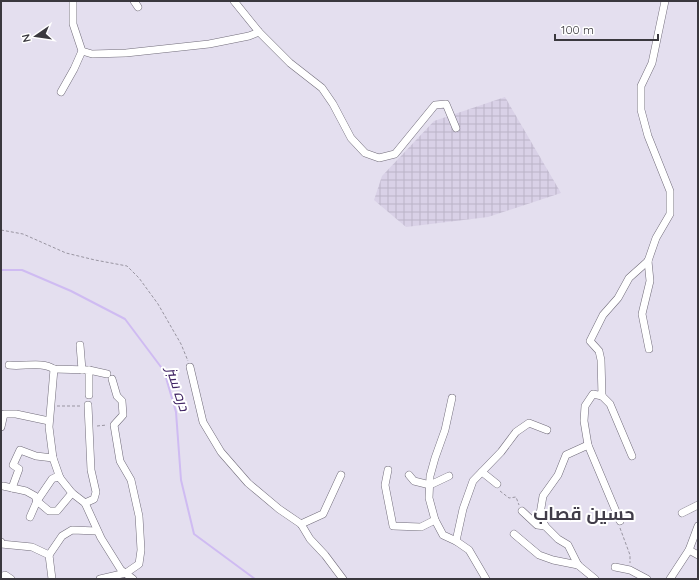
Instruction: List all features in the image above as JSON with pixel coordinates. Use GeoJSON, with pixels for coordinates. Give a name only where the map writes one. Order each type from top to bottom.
{"type":"FeatureCollection","features":[{"type":"Feature","properties":{"kind":"street"},"geometry":{"type":"LineString","coordinates":[[61,92],[82,50],[73,24],[73,1]]}},
{"type":"Feature","properties":{"kind":"street"},"geometry":{"type":"LineString","coordinates":[[234,1],[259,32],[290,63],[322,88],[333,104],[351,138],[365,153],[379,158],[394,154],[435,105],[446,104],[456,128]]}},
{"type":"Feature","properties":{"kind":"street"},"geometry":{"type":"LineString","coordinates":[[649,349],[642,314],[650,281],[648,261],[656,238],[670,214],[670,191],[648,136],[641,110],[641,86],[652,63],[665,1]]}},
{"type":"Feature","properties":{"kind":"street"},"geometry":{"type":"LineString","coordinates":[[82,50],[92,54],[126,53],[209,44],[249,36],[259,32]]}},
{"type":"Feature","properties":{"kind":"street"},"geometry":{"type":"LineString","coordinates":[[602,396],[601,360],[599,351],[590,341],[603,315],[618,298],[628,278],[648,261]]}},
{"type":"Feature","properties":{"kind":"street"},"geometry":{"type":"LineString","coordinates":[[80,345],[89,395]]}},
{"type":"Feature","properties":{"kind":"street"},"geometry":{"type":"LineString","coordinates":[[9,365],[50,366],[54,369],[85,370],[109,377],[117,396],[122,401],[122,415],[114,425],[120,461],[131,480],[139,516],[141,550],[139,564],[126,574],[100,579]]}},
{"type":"Feature","properties":{"kind":"street"},"geometry":{"type":"LineString","coordinates":[[190,367],[203,422],[221,452],[248,484],[279,509],[301,524],[310,539],[325,555],[343,579]]}},
{"type":"Feature","properties":{"kind":"street"},"geometry":{"type":"LineString","coordinates":[[54,369],[49,427],[53,458],[60,478],[72,493],[86,503],[101,538],[121,570],[133,579]]}},
{"type":"Feature","properties":{"kind":"street"},"geometry":{"type":"LineString","coordinates":[[620,521],[588,445],[584,421],[585,406],[593,394],[602,396],[610,404],[632,456]]}},
{"type":"Feature","properties":{"kind":"street"},"geometry":{"type":"LineString","coordinates":[[452,398],[446,430],[430,476],[429,498],[435,520],[443,535],[456,541],[469,550],[486,579]]}},
{"type":"Feature","properties":{"kind":"street"},"geometry":{"type":"LineString","coordinates":[[86,503],[94,499],[96,492],[91,470],[88,405]]}},
{"type":"Feature","properties":{"kind":"street"},"geometry":{"type":"LineString","coordinates":[[1,427],[4,414],[16,414],[49,421]]}},
{"type":"Feature","properties":{"kind":"street"},"geometry":{"type":"LineString","coordinates":[[456,541],[463,509],[473,481],[501,452],[516,432],[529,423],[547,430]]}},
{"type":"Feature","properties":{"kind":"street"},"geometry":{"type":"LineString","coordinates":[[588,445],[566,455],[558,475],[543,496],[540,514],[545,526],[558,539],[568,545],[578,565],[596,579]]}},
{"type":"Feature","properties":{"kind":"street"},"geometry":{"type":"LineString","coordinates":[[12,488],[19,469],[13,465],[20,450],[36,456],[53,458]]}},
{"type":"Feature","properties":{"kind":"street"},"geometry":{"type":"LineString","coordinates":[[388,470],[385,485],[394,526],[421,527],[435,520]]}},
{"type":"Feature","properties":{"kind":"street"},"geometry":{"type":"LineString","coordinates":[[482,472],[498,484]]}},
{"type":"Feature","properties":{"kind":"street"},"geometry":{"type":"LineString","coordinates":[[409,475],[414,481],[430,485],[449,476]]}},
{"type":"Feature","properties":{"kind":"street"},"geometry":{"type":"LineString","coordinates":[[301,524],[323,514],[341,476]]}},
{"type":"Feature","properties":{"kind":"street"},"geometry":{"type":"LineString","coordinates":[[30,517],[37,501],[52,479],[56,477],[60,478]]}},
{"type":"Feature","properties":{"kind":"street"},"geometry":{"type":"LineString","coordinates":[[3,486],[26,491],[35,496],[37,501],[48,510],[57,511],[72,493]]}},
{"type":"Feature","properties":{"kind":"street"},"geometry":{"type":"LineString","coordinates":[[682,513],[698,505]]}},
{"type":"Feature","properties":{"kind":"street"},"geometry":{"type":"LineString","coordinates":[[522,511],[537,525],[545,526]]}},
{"type":"Feature","properties":{"kind":"street"},"geometry":{"type":"LineString","coordinates":[[670,579],[689,550],[698,526]]}},
{"type":"Feature","properties":{"kind":"street"},"geometry":{"type":"LineString","coordinates":[[52,579],[49,555],[62,536],[72,530],[98,531]]}},
{"type":"Feature","properties":{"kind":"street"},"geometry":{"type":"LineString","coordinates":[[514,534],[539,555],[553,560],[578,565]]}},
{"type":"Feature","properties":{"kind":"street"},"geometry":{"type":"LineString","coordinates":[[1,542],[1,544],[32,547],[49,555]]}},
{"type":"Feature","properties":{"kind":"street"},"geometry":{"type":"LineString","coordinates":[[689,550],[698,555]]}},
{"type":"Feature","properties":{"kind":"street"},"geometry":{"type":"LineString","coordinates":[[615,567],[630,570],[647,579]]}},
{"type":"Feature","properties":{"kind":"street"},"geometry":{"type":"LineString","coordinates":[[1,577],[5,575],[11,579]]}},
{"type":"Feature","properties":{"kind":"path"},"geometry":{"type":"LineString","coordinates":[[1,230],[23,234],[66,253],[127,266],[139,278],[158,304],[181,344],[190,367]]}},
{"type":"Feature","properties":{"kind":"path"},"geometry":{"type":"LineString","coordinates":[[51,406],[88,405]]}},
{"type":"Feature","properties":{"kind":"path"},"geometry":{"type":"LineString","coordinates":[[89,426],[114,425]]}},
{"type":"Feature","properties":{"kind":"path"},"geometry":{"type":"LineString","coordinates":[[498,484],[496,488],[510,498],[516,497],[522,511]]}},
{"type":"Feature","properties":{"kind":"path"},"geometry":{"type":"LineString","coordinates":[[620,521],[620,528],[630,555],[630,570]]}},
{"type":"Feature","properties":{"kind":"shaded area"},"geometry":{"type":"Polygon","coordinates":[[[505,97],[561,193],[488,217],[406,227],[374,200],[382,176],[434,121],[505,97]]]}},
{"type":"Feature","properties":{"kind":"waterway","name":"دره سبز"},"geometry":{"type":"LineString","coordinates":[[1,270],[22,270],[71,291],[125,319],[164,371],[176,412],[181,480],[194,534],[255,579]]}},
{"type":"Feature","properties":{"kind":"district","name":"حسین قصاب"},"geometry":{"type":"Point","coordinates":[584,514]}}]}
